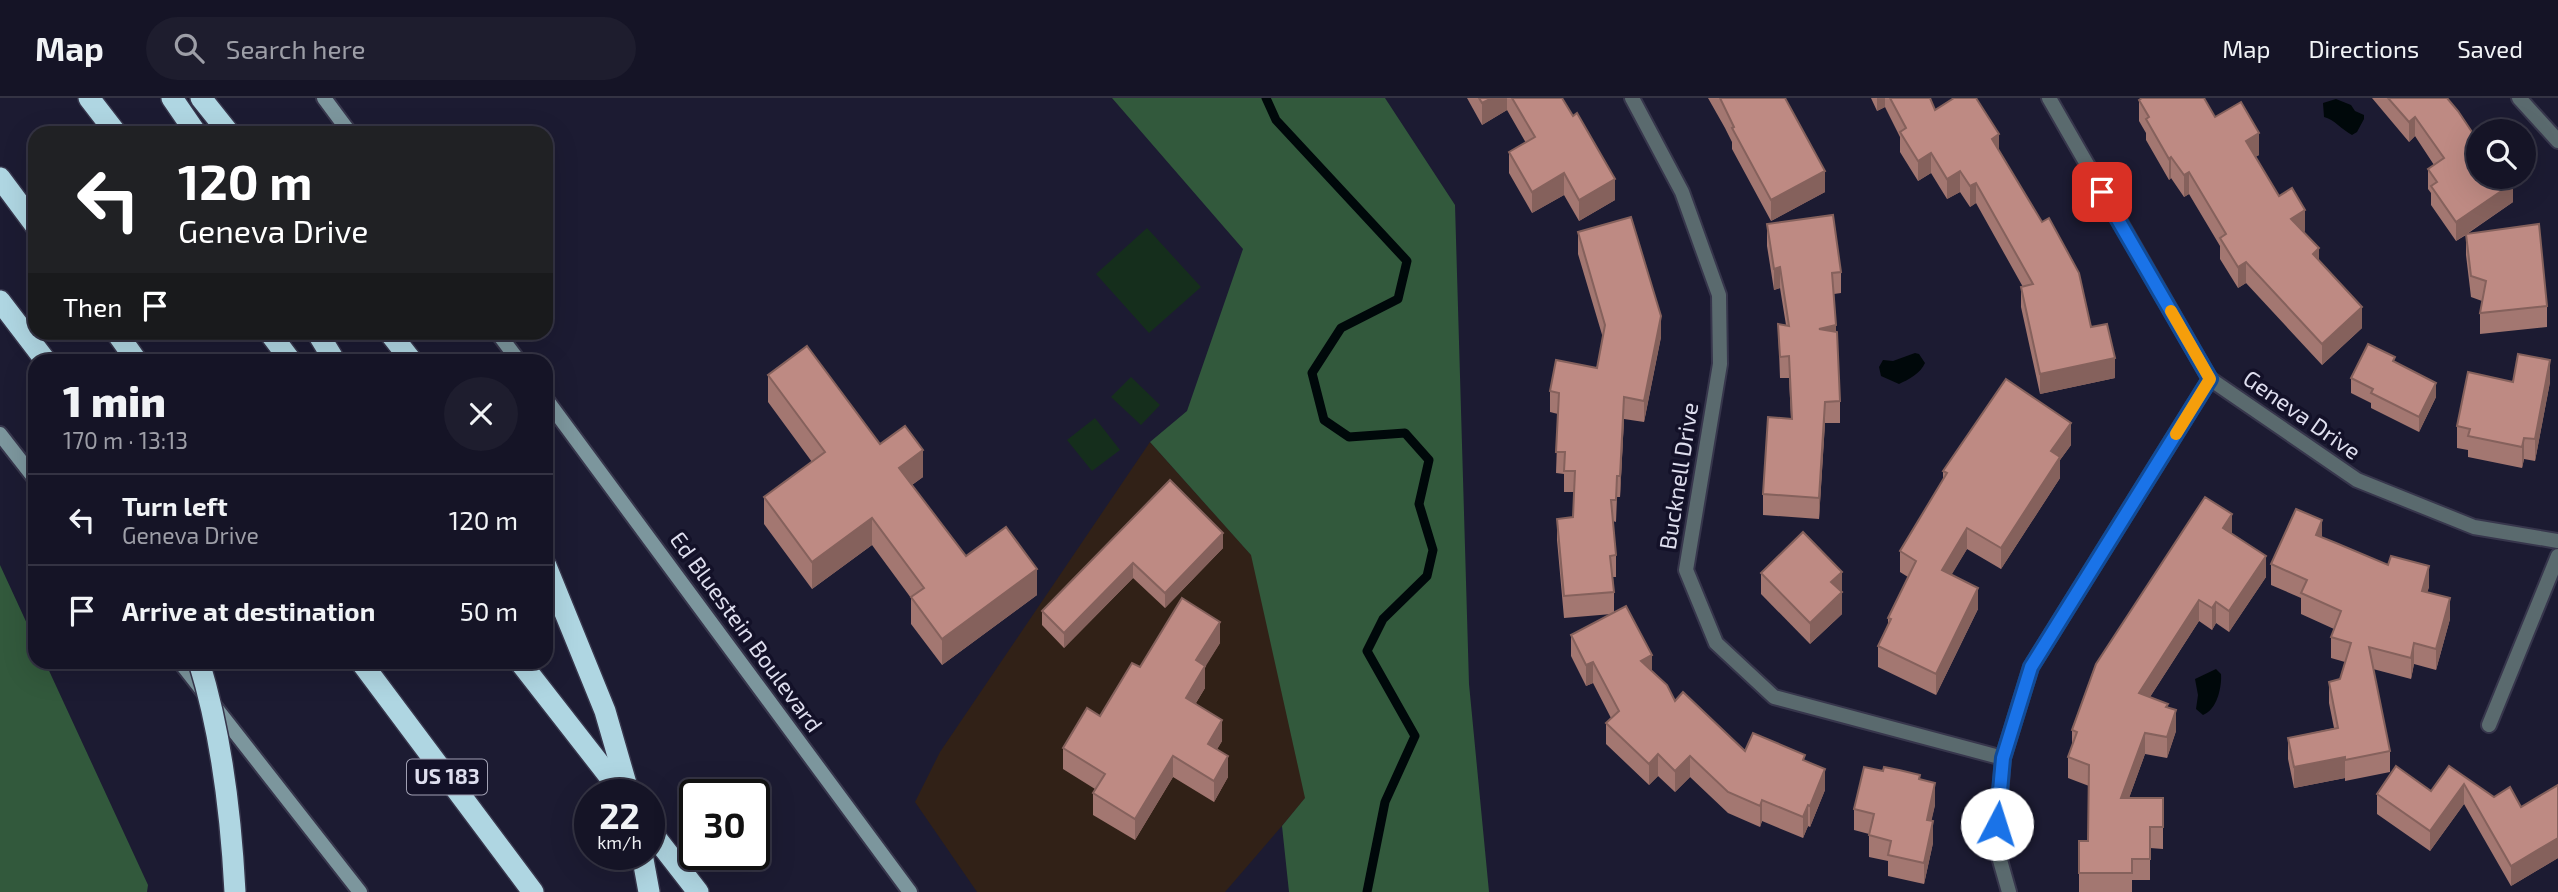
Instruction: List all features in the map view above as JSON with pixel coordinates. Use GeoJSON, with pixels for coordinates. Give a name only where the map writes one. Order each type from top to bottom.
{"type":"FeatureCollection","features":[{"type":"Feature","properties":{"kind":"highway"},"geometry":{"type":"LineString","coordinates":[[89,98],[111,126]]}},
{"type":"Feature","properties":{"kind":"highway"},"geometry":{"type":"LineString","coordinates":[[172,98],[191,126]]}},
{"type":"Feature","properties":{"kind":"highway"},"geometry":{"type":"LineString","coordinates":[[201,98],[223,126]]}},
{"type":"Feature","properties":{"kind":"highway"},"geometry":{"type":"LineString","coordinates":[[0,178],[28,216]]}},
{"type":"Feature","properties":{"kind":"highway"},"geometry":{"type":"LineString","coordinates":[[0,301],[28,338]]}},
{"type":"Feature","properties":{"kind":"highway"},"geometry":{"type":"LineString","coordinates":[[30,340],[40,354]]}},
{"type":"Feature","properties":{"kind":"highway"},"geometry":{"type":"LineString","coordinates":[[395,340],[406,354]]}},
{"type":"Feature","properties":{"kind":"highway"},"geometry":{"type":"LineString","coordinates":[[553,583],[605,711],[625,779]]}},
{"type":"Feature","properties":{"kind":"highway"},"geometry":{"type":"LineString","coordinates":[[201,669],[221,750],[233,849],[235,892]]}},
{"type":"Feature","properties":{"kind":"highway","name":"US 183"},"geometry":{"type":"LineString","coordinates":[[366,669],[533,892]]}},
{"type":"Feature","properties":{"kind":"highway"},"geometry":{"type":"LineString","coordinates":[[525,669],[611,779]]}},
{"type":"Feature","properties":{"kind":"highway"},"geometry":{"type":"LineString","coordinates":[[665,850],[698,892]]}},
{"type":"Feature","properties":{"kind":"highway"},"geometry":{"type":"LineString","coordinates":[[645,870],[649,892]]}},
{"type":"Feature","properties":{"kind":"main road"},"geometry":{"type":"LineString","coordinates":[[324,98],[345,126]]}},
{"type":"Feature","properties":{"kind":"main road","name":"Ed Bluestein Boulevard"},"geometry":{"type":"LineString","coordinates":[[553,408],[910,892]]}},
{"type":"Feature","properties":{"kind":"main road"},"geometry":{"type":"LineString","coordinates":[[0,435],[28,470]]}},
{"type":"Feature","properties":{"kind":"main road"},"geometry":{"type":"LineString","coordinates":[[185,669],[360,892]]}},
{"type":"Feature","properties":{"kind":"street","name":"Bucknell Drive"},"geometry":{"type":"LineString","coordinates":[[1632,98],[1682,192],[1719,295],[1720,364],[1686,570],[1716,643],[1774,697],[2003,758]]}},
{"type":"Feature","properties":{"kind":"street","name":"Geneva Drive"},"geometry":{"type":"LineString","coordinates":[[2049,98],[2210,379],[2357,480],[2474,527],[2558,541]]}},
{"type":"Feature","properties":{"kind":"street"},"geometry":{"type":"LineString","coordinates":[[2519,98],[2558,141]]}},
{"type":"Feature","properties":{"kind":"street"},"geometry":{"type":"LineString","coordinates":[[2009,892],[1996,845],[2003,758],[2031,667],[2210,379]]}},
{"type":"Feature","properties":{"kind":"street"},"geometry":{"type":"LineString","coordinates":[[2489,724],[2558,556]]}},
{"type":"Feature","properties":{"kind":"shaded area"},"geometry":{"type":"Polygon","coordinates":[[[2336,99],[2351,105],[2355,111],[2364,115],[2357,132],[2352,135],[2324,117],[2323,103],[2336,99]]]}},
{"type":"Feature","properties":{"kind":"shaded area"},"geometry":{"type":"Polygon","coordinates":[[[1919,354],[1925,363],[1914,376],[1899,384],[1881,376],[1879,367],[1883,360],[1893,361],[1919,354]]]}},
{"type":"Feature","properties":{"kind":"shaded area"},"geometry":{"type":"Polygon","coordinates":[[[1150,442],[1386,705],[1225,892],[977,892],[915,802],[940,752],[1150,442]]]}},
{"type":"Feature","properties":{"kind":"shaded area"},"geometry":{"type":"Polygon","coordinates":[[[2216,669],[2221,674],[2221,685],[2212,708],[2203,715],[2196,709],[2198,695],[2195,679],[2216,669]]]}},
{"type":"Feature","properties":{"kind":"green space"},"geometry":{"type":"Polygon","coordinates":[[[1112,98],[1385,98],[1455,205],[1469,684],[1489,892],[1289,892],[1282,826],[1305,798],[1251,555],[1150,442],[1187,411],[1243,249],[1112,98]]]}},
{"type":"Feature","properties":{"kind":"green space"},"geometry":{"type":"Polygon","coordinates":[[[1147,228],[1201,287],[1149,333],[1096,274],[1147,228]]]}},
{"type":"Feature","properties":{"kind":"green space"},"geometry":{"type":"Polygon","coordinates":[[[1131,377],[1160,405],[1141,425],[1111,397],[1131,377]]]}},
{"type":"Feature","properties":{"kind":"green space"},"geometry":{"type":"Polygon","coordinates":[[[1095,418],[1120,450],[1092,471],[1067,440],[1095,418]]]}},
{"type":"Feature","properties":{"kind":"green space"},"geometry":{"type":"Polygon","coordinates":[[[0,565],[28,626],[28,669],[48,669],[148,885],[147,892],[0,892],[0,565]]]}},
{"type":"Feature","properties":{"kind":"building"},"geometry":{"type":"Polygon","coordinates":[[[1479,98],[1492,98],[1482,103],[1479,98]]]}},
{"type":"Feature","properties":{"kind":"building"},"geometry":{"type":"Polygon","coordinates":[[[1512,98],[1562,98],[1573,116],[1577,113],[1615,179],[1579,200],[1564,173],[1532,192],[1509,152],[1535,137],[1512,98]]]}},
{"type":"Feature","properties":{"kind":"building"},"geometry":{"type":"Polygon","coordinates":[[[1720,98],[1785,98],[1825,171],[1771,200],[1732,128],[1734,127],[1720,98]]]}},
{"type":"Feature","properties":{"kind":"building"},"geometry":{"type":"Polygon","coordinates":[[[1890,98],[1930,98],[1935,110],[1954,98],[1976,98],[1999,134],[1992,139],[2042,222],[2049,218],[2079,273],[2091,327],[2107,324],[2115,358],[2040,374],[2021,287],[2033,284],[1976,183],[1970,186],[1960,171],[1947,179],[1931,153],[1918,161],[1900,132],[1906,128],[1890,98]]]}},
{"type":"Feature","properties":{"kind":"building"},"geometry":{"type":"Polygon","coordinates":[[[2204,98],[2215,117],[2241,102],[2259,133],[2246,141],[2279,196],[2292,188],[2305,210],[2291,219],[2319,248],[2313,254],[2362,307],[2322,344],[2246,262],[2238,267],[2220,238],[2226,234],[2189,172],[2184,175],[2171,157],[2169,159],[2146,119],[2149,117],[2139,100],[2204,98]]]}},
{"type":"Feature","properties":{"kind":"building"},"geometry":{"type":"Polygon","coordinates":[[[2388,98],[2447,98],[2466,123],[2466,189],[2504,189],[2456,222],[2431,186],[2437,182],[2428,169],[2444,158],[2415,117],[2409,122],[2388,98]]]}},
{"type":"Feature","properties":{"kind":"building"},"geometry":{"type":"Polygon","coordinates":[[[1833,215],[1841,272],[1832,273],[1836,325],[1819,329],[1837,332],[1840,401],[1825,402],[1819,498],[1763,494],[1768,417],[1792,419],[1789,356],[1780,357],[1778,324],[1789,326],[1780,267],[1774,269],[1767,224],[1833,215]]]}},
{"type":"Feature","properties":{"kind":"building"},"geometry":{"type":"Polygon","coordinates":[[[1631,217],[1661,316],[1644,401],[1624,397],[1620,476],[1617,476],[1616,500],[1611,500],[1616,555],[1610,556],[1614,592],[1564,596],[1557,519],[1573,517],[1575,471],[1564,471],[1565,452],[1556,452],[1559,393],[1550,391],[1556,360],[1597,368],[1605,325],[1578,232],[1631,217]]]}},
{"type":"Feature","properties":{"kind":"building"},"geometry":{"type":"Polygon","coordinates":[[[2539,224],[2547,306],[2480,313],[2486,281],[2471,276],[2466,234],[2539,224]]]}},
{"type":"Feature","properties":{"kind":"building"},"geometry":{"type":"Polygon","coordinates":[[[2368,344],[2395,357],[2393,361],[2436,383],[2419,417],[2371,393],[2373,389],[2351,378],[2368,344]]]}},
{"type":"Feature","properties":{"kind":"building"},"geometry":{"type":"Polygon","coordinates":[[[807,346],[880,444],[905,426],[923,450],[899,468],[966,556],[1006,527],[1037,569],[942,639],[911,597],[924,588],[872,518],[812,562],[764,497],[825,452],[768,375],[807,346]]]}},
{"type":"Feature","properties":{"kind":"building"},"geometry":{"type":"Polygon","coordinates":[[[2518,354],[2550,360],[2535,439],[2524,438],[2522,447],[2468,436],[2470,429],[2457,426],[2468,372],[2513,382],[2518,354]]]}},
{"type":"Feature","properties":{"kind":"building"},"geometry":{"type":"Polygon","coordinates":[[[2006,379],[2071,423],[2051,451],[2060,457],[2001,548],[1967,528],[1942,570],[1978,588],[1936,674],[1878,646],[1891,619],[1888,618],[1916,561],[1900,551],[1947,473],[1943,471],[2006,379]]]}},
{"type":"Feature","properties":{"kind":"building"},"geometry":{"type":"Polygon","coordinates":[[[1170,480],[1223,533],[1165,593],[1133,563],[1064,633],[1042,611],[1170,480]]]}},
{"type":"Feature","properties":{"kind":"building"},"geometry":{"type":"Polygon","coordinates":[[[2205,497],[2232,514],[2223,528],[2266,556],[2229,611],[2216,602],[2212,608],[2199,600],[2139,693],[2168,704],[2166,707],[2176,710],[2167,737],[2145,733],[2121,798],[2163,798],[2163,827],[2150,827],[2150,859],[2132,859],[2132,873],[2079,873],[2079,841],[2088,841],[2089,765],[2068,757],[2077,732],[2072,730],[2096,664],[2205,497]]]}},
{"type":"Feature","properties":{"kind":"building"},"geometry":{"type":"Polygon","coordinates":[[[2296,509],[2322,520],[2316,535],[2388,565],[2391,556],[2429,566],[2422,591],[2450,598],[2436,649],[2414,643],[2411,658],[2369,647],[2390,751],[2294,767],[2288,738],[2338,728],[2329,682],[2340,679],[2351,643],[2331,637],[2341,611],[2301,593],[2307,580],[2271,564],[2296,509]]]}},
{"type":"Feature","properties":{"kind":"building"},"geometry":{"type":"Polygon","coordinates":[[[1803,532],[1842,572],[1831,582],[1842,592],[1810,623],[1761,573],[1803,532]]]}},
{"type":"Feature","properties":{"kind":"building"},"geometry":{"type":"Polygon","coordinates":[[[1182,598],[1220,622],[1196,660],[1205,666],[1186,698],[1222,720],[1208,744],[1228,756],[1214,781],[1173,756],[1135,819],[1093,793],[1105,774],[1063,748],[1087,708],[1100,716],[1132,663],[1140,667],[1182,598]]]}},
{"type":"Feature","properties":{"kind":"building"},"geometry":{"type":"Polygon","coordinates":[[[1626,606],[1652,655],[1641,661],[1667,685],[1675,701],[1683,692],[1745,751],[1753,733],[1805,755],[1803,760],[1825,769],[1803,817],[1762,800],[1760,806],[1728,792],[1690,756],[1675,771],[1658,754],[1649,764],[1606,723],[1619,711],[1593,662],[1586,665],[1571,635],[1626,606]]]}},
{"type":"Feature","properties":{"kind":"building"},"geometry":{"type":"Polygon","coordinates":[[[2396,766],[2431,791],[2449,766],[2494,797],[2510,787],[2521,807],[2558,785],[2558,838],[2511,866],[2464,784],[2430,831],[2377,794],[2396,766]]]}},
{"type":"Feature","properties":{"kind":"building"},"geometry":{"type":"Polygon","coordinates":[[[1864,767],[1883,771],[1884,767],[1899,770],[1920,775],[1919,779],[1935,783],[1927,820],[1933,821],[1924,863],[1888,855],[1891,841],[1869,835],[1874,814],[1854,809],[1864,767]]]}},
{"type":"Feature","properties":{"kind":"waterway"},"geometry":{"type":"LineString","coordinates":[[1266,98],[1276,120],[1407,261],[1398,299],[1341,328],[1312,373],[1324,420],[1349,437],[1405,433],[1429,460],[1419,504],[1433,550],[1427,576],[1383,619],[1367,651],[1415,736],[1385,802],[1367,892]]}},
{"type":"Feature","properties":{"kind":"slow traffic"},"geometry":{"type":"LineString","coordinates":[[2171,311],[2210,379],[2176,434]]}},
{"type":"Feature","properties":{"kind":"route"},"geometry":{"type":"LineString","coordinates":[[1997,824],[2003,758],[2031,667],[2210,379],[2102,192]]}}]}
